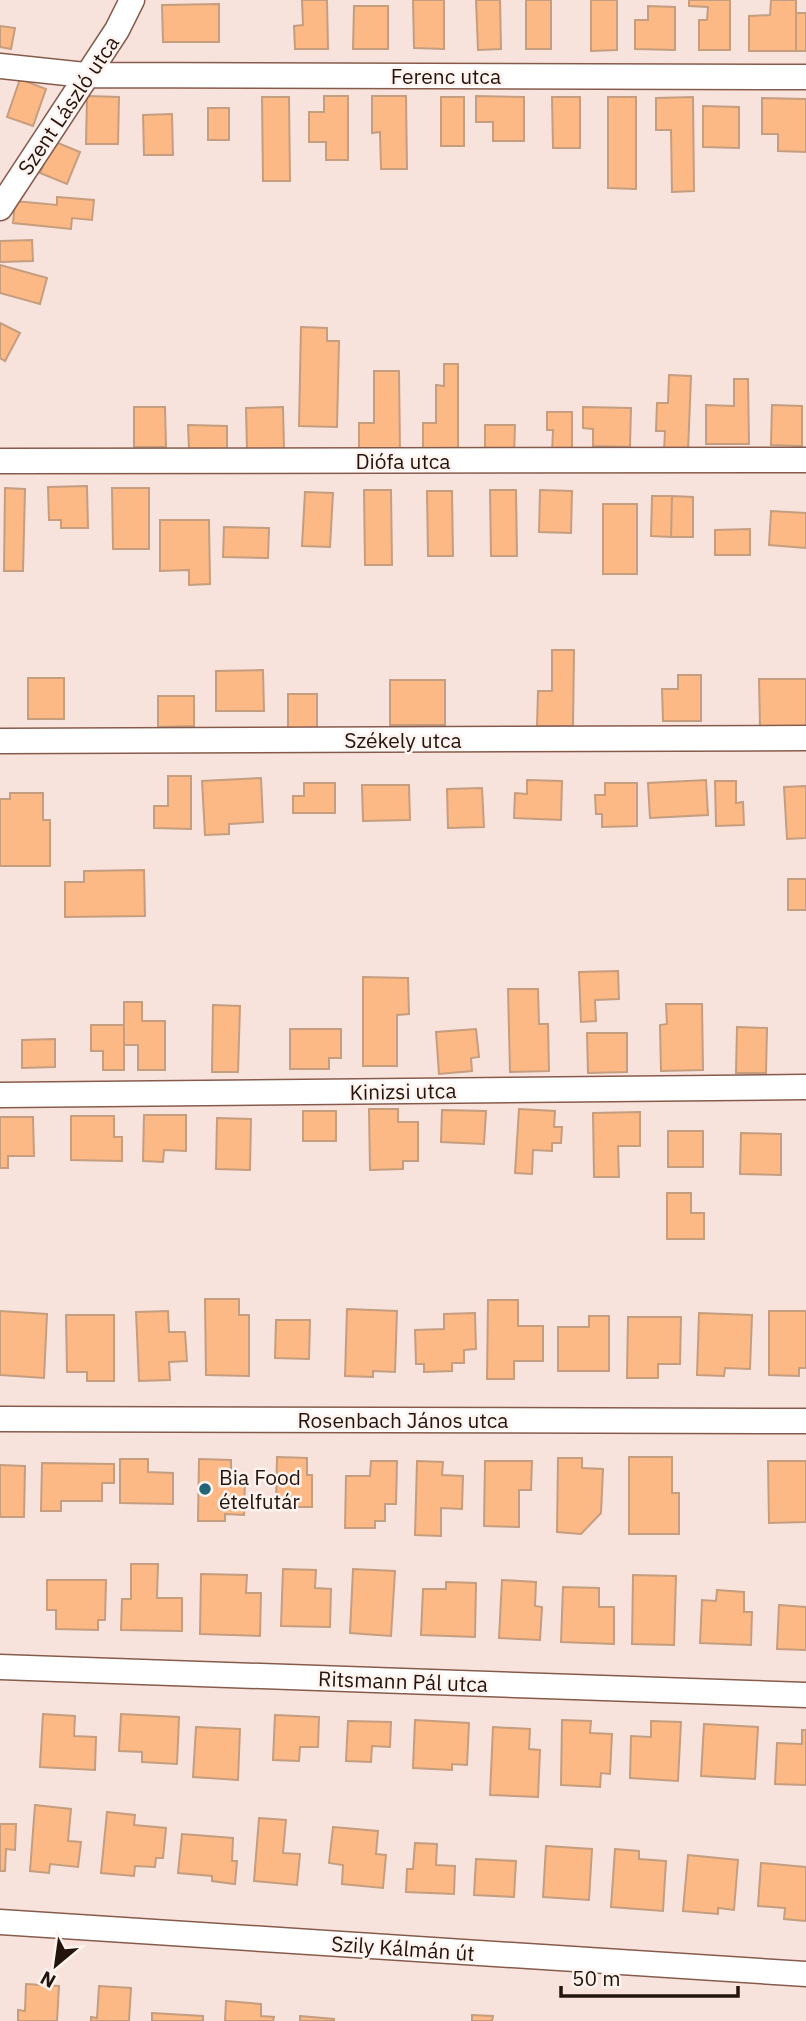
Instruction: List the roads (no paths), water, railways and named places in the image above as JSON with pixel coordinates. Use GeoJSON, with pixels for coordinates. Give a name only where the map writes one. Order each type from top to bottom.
{"type":"FeatureCollection","features":[{"type":"Feature","properties":{"kind":"street","name":"Szent László utca"},"geometry":{"type":"LineString","coordinates":[[0,208],[117,30],[132,0]]}},
{"type":"Feature","properties":{"kind":"street","name":"Ferenc utca"},"geometry":{"type":"LineString","coordinates":[[0,66],[85,75],[806,77]]}},
{"type":"Feature","properties":{"kind":"street","name":"Diófa utca"},"geometry":{"type":"LineString","coordinates":[[0,461],[806,460]]}},
{"type":"Feature","properties":{"kind":"street","name":"Székely utca"},"geometry":{"type":"LineString","coordinates":[[0,741],[806,738]]}},
{"type":"Feature","properties":{"kind":"street","name":"Kinizsi utca"},"geometry":{"type":"LineString","coordinates":[[0,1095],[806,1087]]}},
{"type":"Feature","properties":{"kind":"street","name":"Rosenbach János utca"},"geometry":{"type":"LineString","coordinates":[[0,1419],[806,1421]]}},
{"type":"Feature","properties":{"kind":"street","name":"Ritsmann Pál utca"},"geometry":{"type":"LineString","coordinates":[[0,1667],[806,1695]]}},
{"type":"Feature","properties":{"kind":"street","name":"Szily Kálmán út"},"geometry":{"type":"LineString","coordinates":[[0,1922],[806,1974]]}},
{"type":"Feature","properties":{"kind":"place","name":"Bia Food ételfutár"},"geometry":{"type":"Point","coordinates":[205,1489]}}]}
